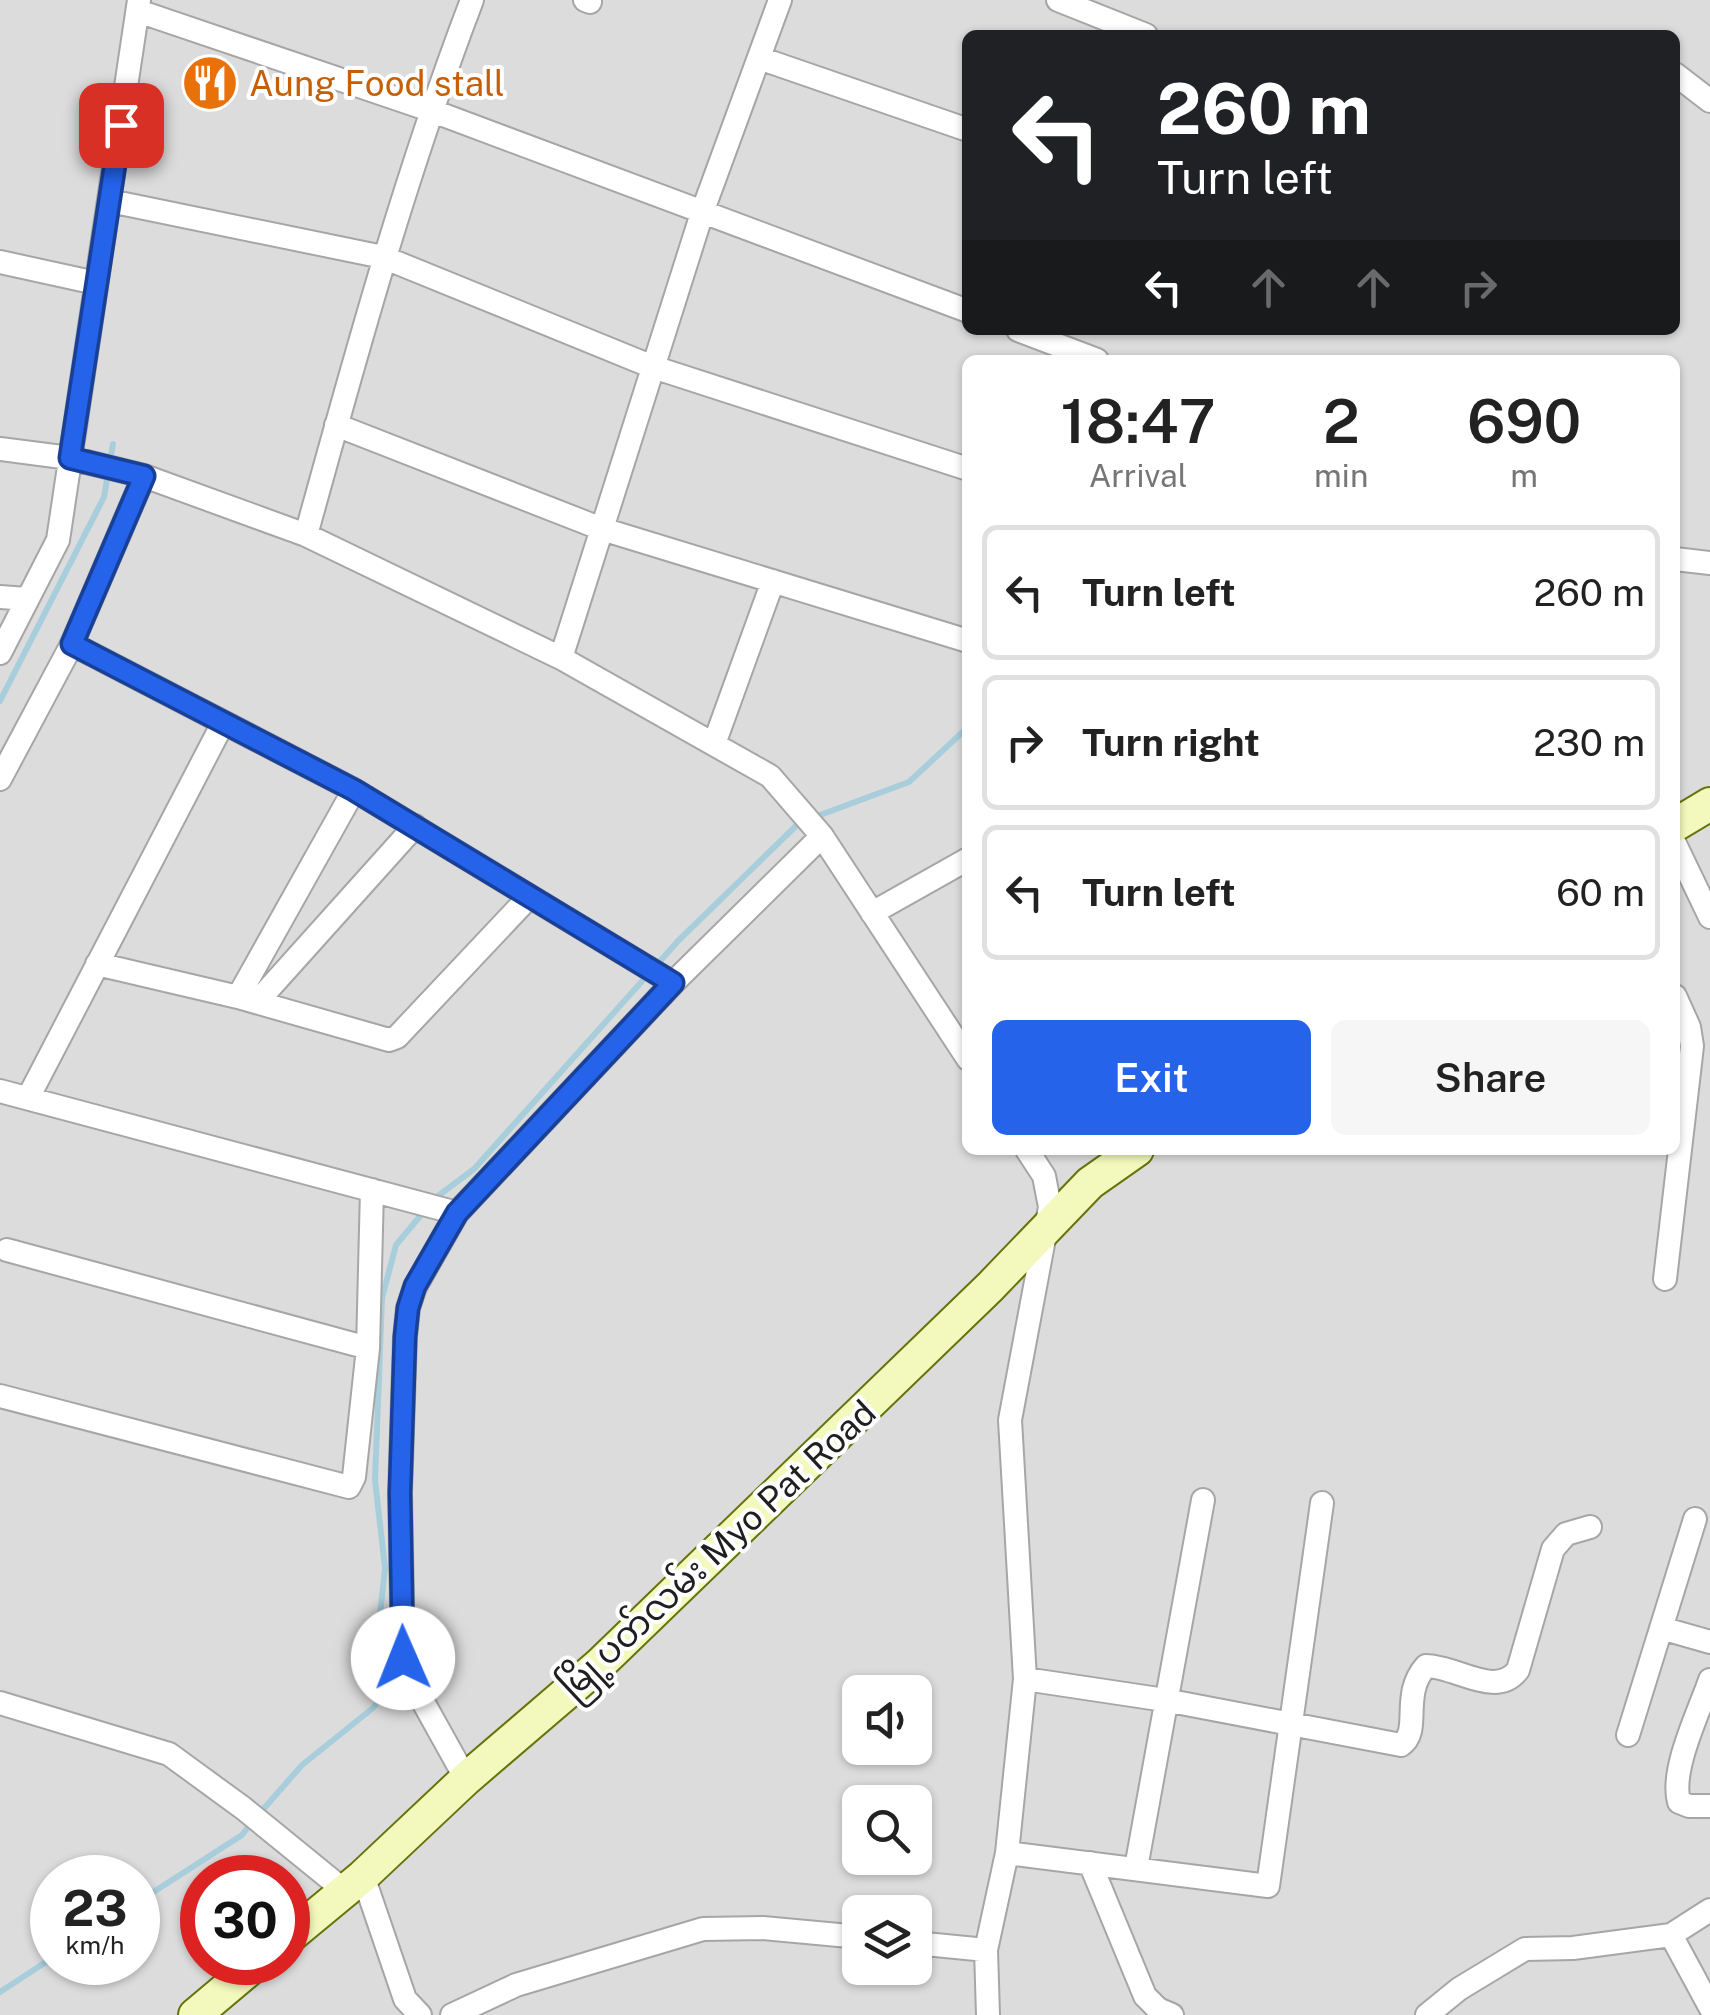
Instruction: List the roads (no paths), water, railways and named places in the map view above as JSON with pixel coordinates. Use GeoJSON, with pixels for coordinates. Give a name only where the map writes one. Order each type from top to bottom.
{"type":"FeatureCollection","features":[{"type":"Feature","properties":{"kind":"main road"},"geometry":{"type":"LineString","coordinates":[[1680,822],[1710,804]]}},
{"type":"Feature","properties":{"kind":"main road","name":"မြို့ပတ်လမ်း Myo Pat Road"},"geometry":{"type":"LineString","coordinates":[[310,1920],[599,1665],[990,1288],[1090,1183],[1130,1155]]}},
{"type":"Feature","properties":{"kind":"main road"},"geometry":{"type":"LineString","coordinates":[[195,2015],[231,1985]]}},
{"type":"Feature","properties":{"kind":"street"},"geometry":{"type":"LineString","coordinates":[[306,535],[383,257],[430,110],[472,0]]}},
{"type":"Feature","properties":{"kind":"street"},"geometry":{"type":"LineString","coordinates":[[562,658],[702,210],[780,0]]}},
{"type":"Feature","properties":{"kind":"street"},"geometry":{"type":"LineString","coordinates":[[1058,0],[1133,30]]}},
{"type":"Feature","properties":{"kind":"street"},"geometry":{"type":"LineString","coordinates":[[0,653],[58,540],[138,6],[430,110],[962,309]]}},
{"type":"Feature","properties":{"kind":"street"},"geometry":{"type":"LineString","coordinates":[[758,58],[962,128]]}},
{"type":"Feature","properties":{"kind":"street"},"geometry":{"type":"LineString","coordinates":[[1680,78],[1710,101]]}},
{"type":"Feature","properties":{"kind":"street"},"geometry":{"type":"LineString","coordinates":[[110,201],[383,257],[653,367],[962,466]]}},
{"type":"Feature","properties":{"kind":"street"},"geometry":{"type":"LineString","coordinates":[[0,262],[96,283]]}},
{"type":"Feature","properties":{"kind":"street"},"geometry":{"type":"LineString","coordinates":[[1031,335],[1084,355]]}},
{"type":"Feature","properties":{"kind":"street"},"geometry":{"type":"LineString","coordinates":[[336,425],[602,529],[962,639]]}},
{"type":"Feature","properties":{"kind":"street"},"geometry":{"type":"LineString","coordinates":[[0,450],[70,458],[144,476],[306,535],[562,658],[770,776],[822,836],[872,913],[960,1030]]}},
{"type":"Feature","properties":{"kind":"street"},"geometry":{"type":"LineString","coordinates":[[0,780],[72,644],[144,476]]}},
{"type":"Feature","properties":{"kind":"street"},"geometry":{"type":"LineString","coordinates":[[1680,559],[1710,562]]}},
{"type":"Feature","properties":{"kind":"street"},"geometry":{"type":"LineString","coordinates":[[714,744],[772,581]]}},
{"type":"Feature","properties":{"kind":"street"},"geometry":{"type":"LineString","coordinates":[[0,596],[27,598]]}},
{"type":"Feature","properties":{"kind":"street"},"geometry":{"type":"LineString","coordinates":[[72,644],[354,790],[673,983]]}},
{"type":"Feature","properties":{"kind":"street"},"geometry":{"type":"LineString","coordinates":[[28,1098],[223,724]]}},
{"type":"Feature","properties":{"kind":"street"},"geometry":{"type":"LineString","coordinates":[[248,999],[354,790]]}},
{"type":"Feature","properties":{"kind":"street"},"geometry":{"type":"LineString","coordinates":[[248,999],[415,826]]}},
{"type":"Feature","properties":{"kind":"street"},"geometry":{"type":"LineString","coordinates":[[466,1780],[406,1673],[403,1658],[400,1493],[408,1308],[415,1286],[457,1213],[673,983],[822,836]]}},
{"type":"Feature","properties":{"kind":"street"},"geometry":{"type":"LineString","coordinates":[[1680,854],[1710,917]]}},
{"type":"Feature","properties":{"kind":"street"},"geometry":{"type":"LineString","coordinates":[[872,913],[962,862]]}},
{"type":"Feature","properties":{"kind":"street"},"geometry":{"type":"LineString","coordinates":[[98,964],[248,999],[389,1040],[397,1037],[529,897]]}},
{"type":"Feature","properties":{"kind":"street"},"geometry":{"type":"LineString","coordinates":[[1680,1005],[1692,1046],[1680,1150]]}},
{"type":"Feature","properties":{"kind":"street"},"geometry":{"type":"LineString","coordinates":[[0,1091],[457,1213]]}},
{"type":"Feature","properties":{"kind":"street"},"geometry":{"type":"LineString","coordinates":[[988,2015],[986,1950],[1007,1852],[1025,1680],[1010,1420],[1050,1207],[1044,1176],[1030,1155]]}},
{"type":"Feature","properties":{"kind":"street"},"geometry":{"type":"LineString","coordinates":[[1665,1280],[1679,1155]]}},
{"type":"Feature","properties":{"kind":"street"},"geometry":{"type":"LineString","coordinates":[[0,1396],[350,1486],[368,1348],[372,1190]]}},
{"type":"Feature","properties":{"kind":"street"},"geometry":{"type":"LineString","coordinates":[[7,1250],[368,1348]]}},
{"type":"Feature","properties":{"kind":"street"},"geometry":{"type":"LineString","coordinates":[[1136,1868],[1203,1500]]}},
{"type":"Feature","properties":{"kind":"street"},"geometry":{"type":"LineString","coordinates":[[1007,1852],[1268,1886],[1322,1503]]}},
{"type":"Feature","properties":{"kind":"street"},"geometry":{"type":"LineString","coordinates":[[1628,1734],[1695,1520]]}},
{"type":"Feature","properties":{"kind":"street"},"geometry":{"type":"LineString","coordinates":[[1025,1680],[1165,1700],[1401,1745],[1412,1732],[1409,1701],[1418,1675],[1426,1666],[1498,1684],[1510,1680],[1518,1670],[1553,1549],[1566,1534],[1590,1527]]}},
{"type":"Feature","properties":{"kind":"street"},"geometry":{"type":"LineString","coordinates":[[1661,1628],[1710,1642]]}},
{"type":"Feature","properties":{"kind":"street"},"geometry":{"type":"LineString","coordinates":[[1710,1681],[1676,1790],[1680,1802],[1710,1806]]}},
{"type":"Feature","properties":{"kind":"street"},"geometry":{"type":"LineString","coordinates":[[0,1704],[170,1754],[354,1884],[405,2000],[420,2015]]}},
{"type":"Feature","properties":{"kind":"street"},"geometry":{"type":"LineString","coordinates":[[1090,1863],[1145,1996],[1158,2009],[1172,2015]]}},
{"type":"Feature","properties":{"kind":"street"},"geometry":{"type":"LineString","coordinates":[[1427,2015],[1458,1989],[1525,1949],[1573,1948],[1670,1935],[1710,1910]]}},
{"type":"Feature","properties":{"kind":"street"},"geometry":{"type":"LineString","coordinates":[[452,2015],[516,1985],[703,1929],[763,1928],[842,1936]]}},
{"type":"Feature","properties":{"kind":"street"},"geometry":{"type":"LineString","coordinates":[[1670,1935],[1710,2007]]}},
{"type":"Feature","properties":{"kind":"street"},"geometry":{"type":"LineString","coordinates":[[932,1945],[986,1950]]}},
{"type":"Feature","properties":{"kind":"waterway"},"geometry":{"type":"LineString","coordinates":[[0,701],[104,497],[113,444]]}},
{"type":"Feature","properties":{"kind":"waterway"},"geometry":{"type":"LineString","coordinates":[[812,818],[909,782],[962,733]]}},
{"type":"Feature","properties":{"kind":"waterway"},"geometry":{"type":"LineString","coordinates":[[434,1199],[474,1169],[678,941],[800,822]]}},
{"type":"Feature","properties":{"kind":"waterway"},"geometry":{"type":"LineString","coordinates":[[260,1813],[302,1765],[373,1708],[386,1691],[377,1643],[385,1568],[375,1480],[382,1298],[396,1245],[426,1209]]}},
{"type":"Feature","properties":{"kind":"waterway"},"geometry":{"type":"LineString","coordinates":[[160,1888],[242,1835],[252,1822]]}},
{"type":"Feature","properties":{"kind":"waterway"},"geometry":{"type":"LineString","coordinates":[[0,1992],[30,1972]]}},
{"type":"Feature","properties":{"kind":"place","name":"Aung Food stall"},"geometry":{"type":"Point","coordinates":[210,83]}}]}
